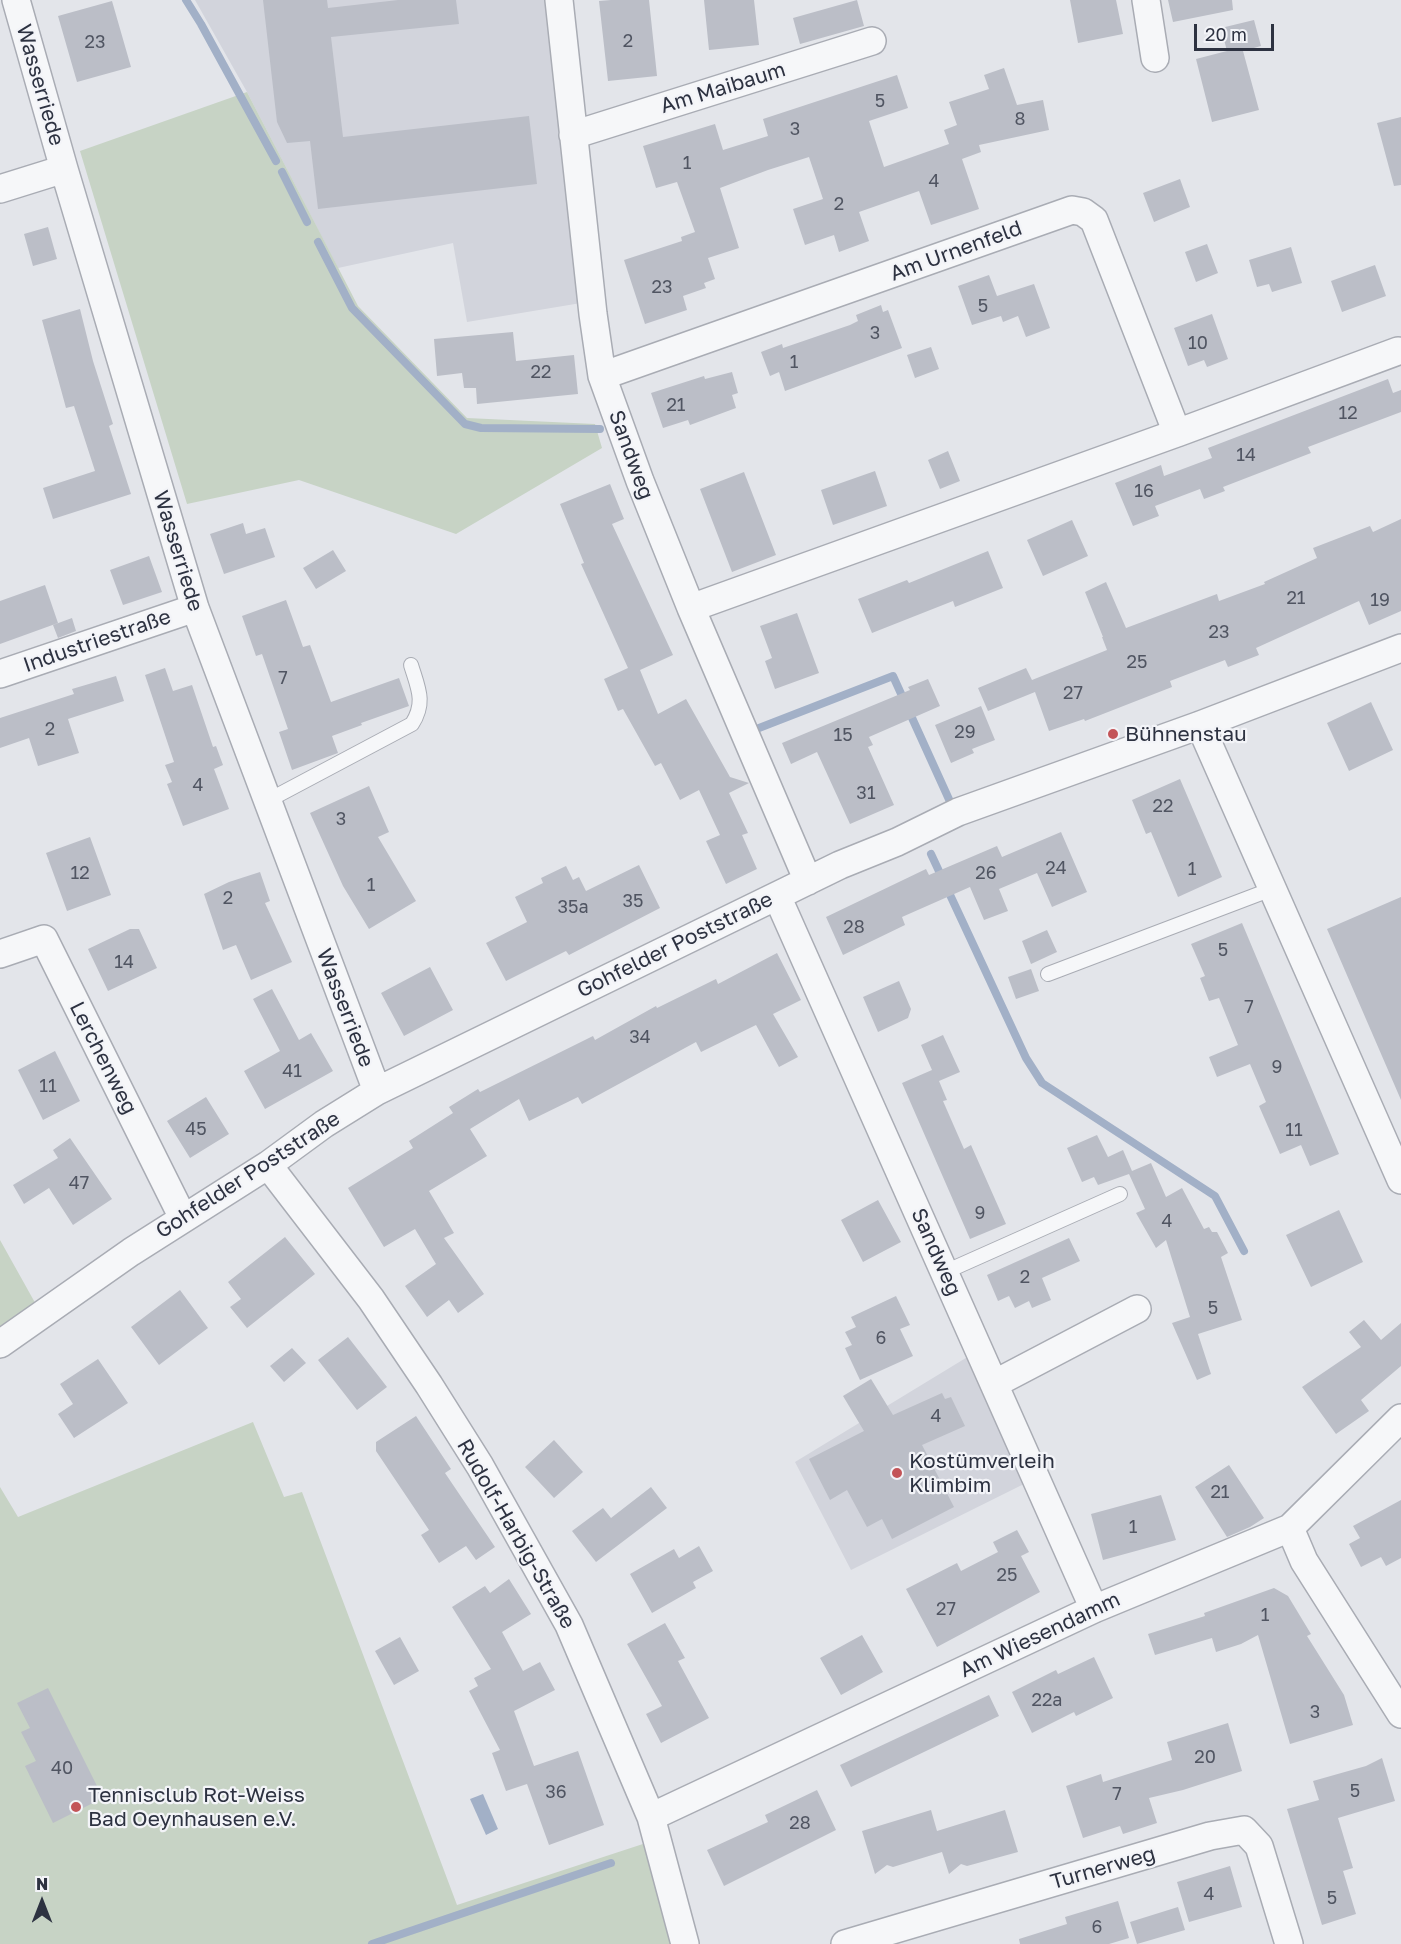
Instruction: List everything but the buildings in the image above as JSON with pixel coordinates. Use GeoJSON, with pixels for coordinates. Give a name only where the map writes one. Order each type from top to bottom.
{"type":"FeatureCollection","features":[{"type":"Feature","properties":{"kind":"street","name":"Wasserriede"},"geometry":{"type":"LineString","coordinates":[[16,0],[195,609],[376,1091]]}},
{"type":"Feature","properties":{"kind":"street","name":"Sandweg"},"geometry":{"type":"LineString","coordinates":[[559,0],[593,314],[602,376],[639,481],[808,881]]}},
{"type":"Feature","properties":{"kind":"street"},"geometry":{"type":"LineString","coordinates":[[1146,0],[1155,58]]}},
{"type":"Feature","properties":{"kind":"street","name":"Am Maibaum"},"geometry":{"type":"LineString","coordinates":[[573,135],[872,41]]}},
{"type":"Feature","properties":{"kind":"street"},"geometry":{"type":"LineString","coordinates":[[0,189],[64,169]]}},
{"type":"Feature","properties":{"kind":"street","name":"Am Urnenfeld"},"geometry":{"type":"LineString","coordinates":[[602,376],[1072,210],[1083,212],[1094,220],[1177,433]]}},
{"type":"Feature","properties":{"kind":"street"},"geometry":{"type":"LineString","coordinates":[[691,608],[1398,351]]}},
{"type":"Feature","properties":{"kind":"street","name":"Industriestraße"},"geometry":{"type":"LineString","coordinates":[[0,674],[195,609]]}},
{"type":"Feature","properties":{"kind":"street","name":"Gohfelder Poststraße"},"geometry":{"type":"LineString","coordinates":[[0,1344],[130,1252],[268,1165],[324,1124],[376,1091],[840,864],[897,842],[958,812],[1200,725],[1401,648]]}},
{"type":"Feature","properties":{"kind":"street"},"geometry":{"type":"LineString","coordinates":[[1200,725],[1401,1180]]}},
{"type":"Feature","properties":{"kind":"street","name":"Sandweg"},"geometry":{"type":"LineString","coordinates":[[777,896],[1094,1609]]}},
{"type":"Feature","properties":{"kind":"street","name":"Lerchenweg"},"geometry":{"type":"LineString","coordinates":[[0,954],[44,939],[183,1218]]}},
{"type":"Feature","properties":{"kind":"street","name":"Rudolf-Harbig-Straße"},"geometry":{"type":"LineString","coordinates":[[268,1165],[371,1299],[429,1385],[480,1466],[569,1625],[651,1817],[685,1944]]}},
{"type":"Feature","properties":{"kind":"street"},"geometry":{"type":"LineString","coordinates":[[994,1384],[1137,1309]]}},
{"type":"Feature","properties":{"kind":"street","name":"Am Wiesendamm"},"geometry":{"type":"LineString","coordinates":[[651,1817],[1094,1609],[1290,1528],[1401,1418]]}},
{"type":"Feature","properties":{"kind":"street"},"geometry":{"type":"LineString","coordinates":[[1290,1528],[1304,1561],[1401,1714]]}},
{"type":"Feature","properties":{"kind":"street","name":"Turnerweg"},"geometry":{"type":"LineString","coordinates":[[845,1944],[1210,1836],[1244,1830],[1259,1846],[1289,1944]]}},
{"type":"Feature","properties":{"kind":"lane"},"geometry":{"type":"LineString","coordinates":[[267,801],[411,724],[419,712],[421,697],[411,665]]}},
{"type":"Feature","properties":{"kind":"lane"},"geometry":{"type":"LineString","coordinates":[[1048,974],[1272,888]]}},
{"type":"Feature","properties":{"kind":"lane"},"geometry":{"type":"LineString","coordinates":[[945,1272],[1120,1194]]}},
{"type":"Feature","properties":{"kind":"shaded area"},"geometry":{"type":"Polygon","coordinates":[[[195,0],[553,0],[587,302],[467,322],[453,243],[338,268],[247,92],[195,0]]]}},
{"type":"Feature","properties":{"kind":"shaded area"},"geometry":{"type":"Polygon","coordinates":[[[974,1353],[1032,1480],[851,1570],[795,1462],[974,1353]]]}},
{"type":"Feature","properties":{"kind":"green space"},"geometry":{"type":"Polygon","coordinates":[[[247,92],[358,306],[467,418],[595,424],[602,448],[456,534],[299,480],[187,504],[80,151],[247,92]]]}},
{"type":"Feature","properties":{"kind":"green space"},"geometry":{"type":"Polygon","coordinates":[[[0,1240],[38,1308],[0,1336],[0,1240]]]}},
{"type":"Feature","properties":{"kind":"green space"},"geometry":{"type":"Polygon","coordinates":[[[253,1422],[284,1497],[302,1492],[457,1905],[649,1842],[678,1944],[0,1944],[0,1487],[18,1517],[253,1422]]]}},
{"type":"Feature","properties":{"kind":"water"},"geometry":{"type":"Polygon","coordinates":[[[483,1794],[498,1829],[486,1835],[470,1799],[483,1794]]]}},
{"type":"Feature","properties":{"kind":"waterway"},"geometry":{"type":"LineString","coordinates":[[186,0],[276,161]]}},
{"type":"Feature","properties":{"kind":"waterway"},"geometry":{"type":"LineString","coordinates":[[282,172],[307,222]]}},
{"type":"Feature","properties":{"kind":"waterway"},"geometry":{"type":"LineString","coordinates":[[318,242],[352,308],[465,424],[481,428],[600,429]]}},
{"type":"Feature","properties":{"kind":"waterway"},"geometry":{"type":"LineString","coordinates":[[759,728],[893,676],[952,806]]}},
{"type":"Feature","properties":{"kind":"waterway"},"geometry":{"type":"LineString","coordinates":[[931,854],[1026,1058],[1042,1083],[1215,1196],[1244,1251]]}},
{"type":"Feature","properties":{"kind":"waterway"},"geometry":{"type":"LineString","coordinates":[[372,1944],[611,1863]]}},
{"type":"Feature","properties":{"kind":"place","name":"Bühnenstau"},"geometry":{"type":"Point","coordinates":[1113,734]}},
{"type":"Feature","properties":{"kind":"place","name":"Kostümverleih Klimbim"},"geometry":{"type":"Point","coordinates":[897,1473]}},
{"type":"Feature","properties":{"kind":"place","name":"Tennisclub Rot-Weiss Bad Oeynhausen e.V."},"geometry":{"type":"Point","coordinates":[76,1807]}}]}
